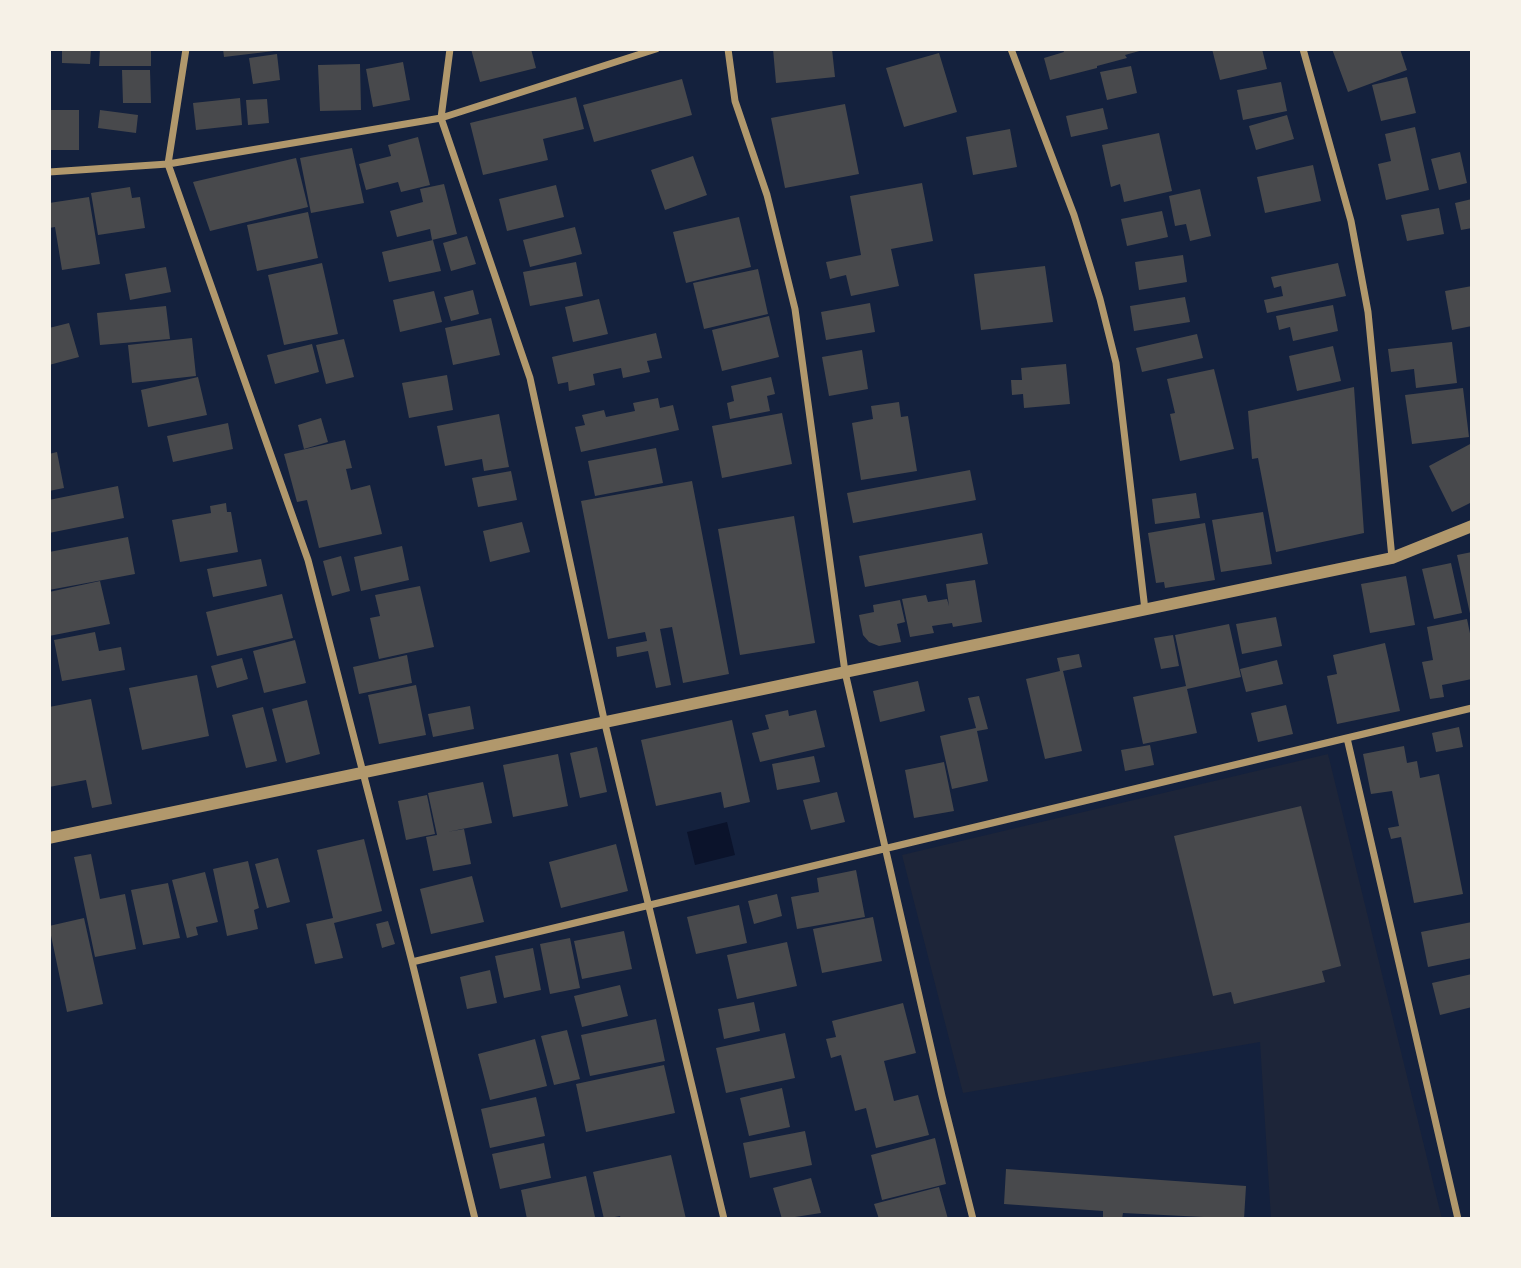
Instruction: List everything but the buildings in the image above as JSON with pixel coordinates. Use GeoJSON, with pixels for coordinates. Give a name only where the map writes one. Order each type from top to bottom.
{"type":"FeatureCollection","features":[{"type":"Feature","properties":{"kind":"street"},"geometry":{"type":"LineString","coordinates":[[186,49],[169,164],[308,560],[475,1219]]}},
{"type":"Feature","properties":{"kind":"street"},"geometry":{"type":"LineString","coordinates":[[450,49],[441,118],[530,378],[605,724],[651,905],[724,1219]]}},
{"type":"Feature","properties":{"kind":"street"},"geometry":{"type":"LineString","coordinates":[[49,172],[169,164],[441,118],[656,49]]}},
{"type":"Feature","properties":{"kind":"street"},"geometry":{"type":"LineString","coordinates":[[728,49],[735,101],[767,195],[794,309],[845,672],[973,1219]]}},
{"type":"Feature","properties":{"kind":"street"},"geometry":{"type":"LineString","coordinates":[[1011,49],[1074,215],[1116,363],[1145,612]]}},
{"type":"Feature","properties":{"kind":"street"},"geometry":{"type":"LineString","coordinates":[[1303,49],[1351,221],[1368,312],[1392,558]]}},
{"type":"Feature","properties":{"kind":"street"},"geometry":{"type":"LineString","coordinates":[[49,838],[1145,612],[1392,558],[1472,526]]}},
{"type":"Feature","properties":{"kind":"street"},"geometry":{"type":"LineString","coordinates":[[412,962],[1472,708]]}},
{"type":"Feature","properties":{"kind":"street"},"geometry":{"type":"LineString","coordinates":[[1347,738],[1458,1219]]}},
{"type":"Feature","properties":{"kind":"shaded area"},"geometry":{"type":"Polygon","coordinates":[[[1328,754],[1442,1219],[1271,1219],[1260,1042],[963,1093],[902,855],[1328,754]]]}},
{"type":"Feature","properties":{"kind":"shaded area"},"geometry":{"type":"Polygon","coordinates":[[[727,822],[735,855],[695,865],[687,832],[727,822]]]}}]}
